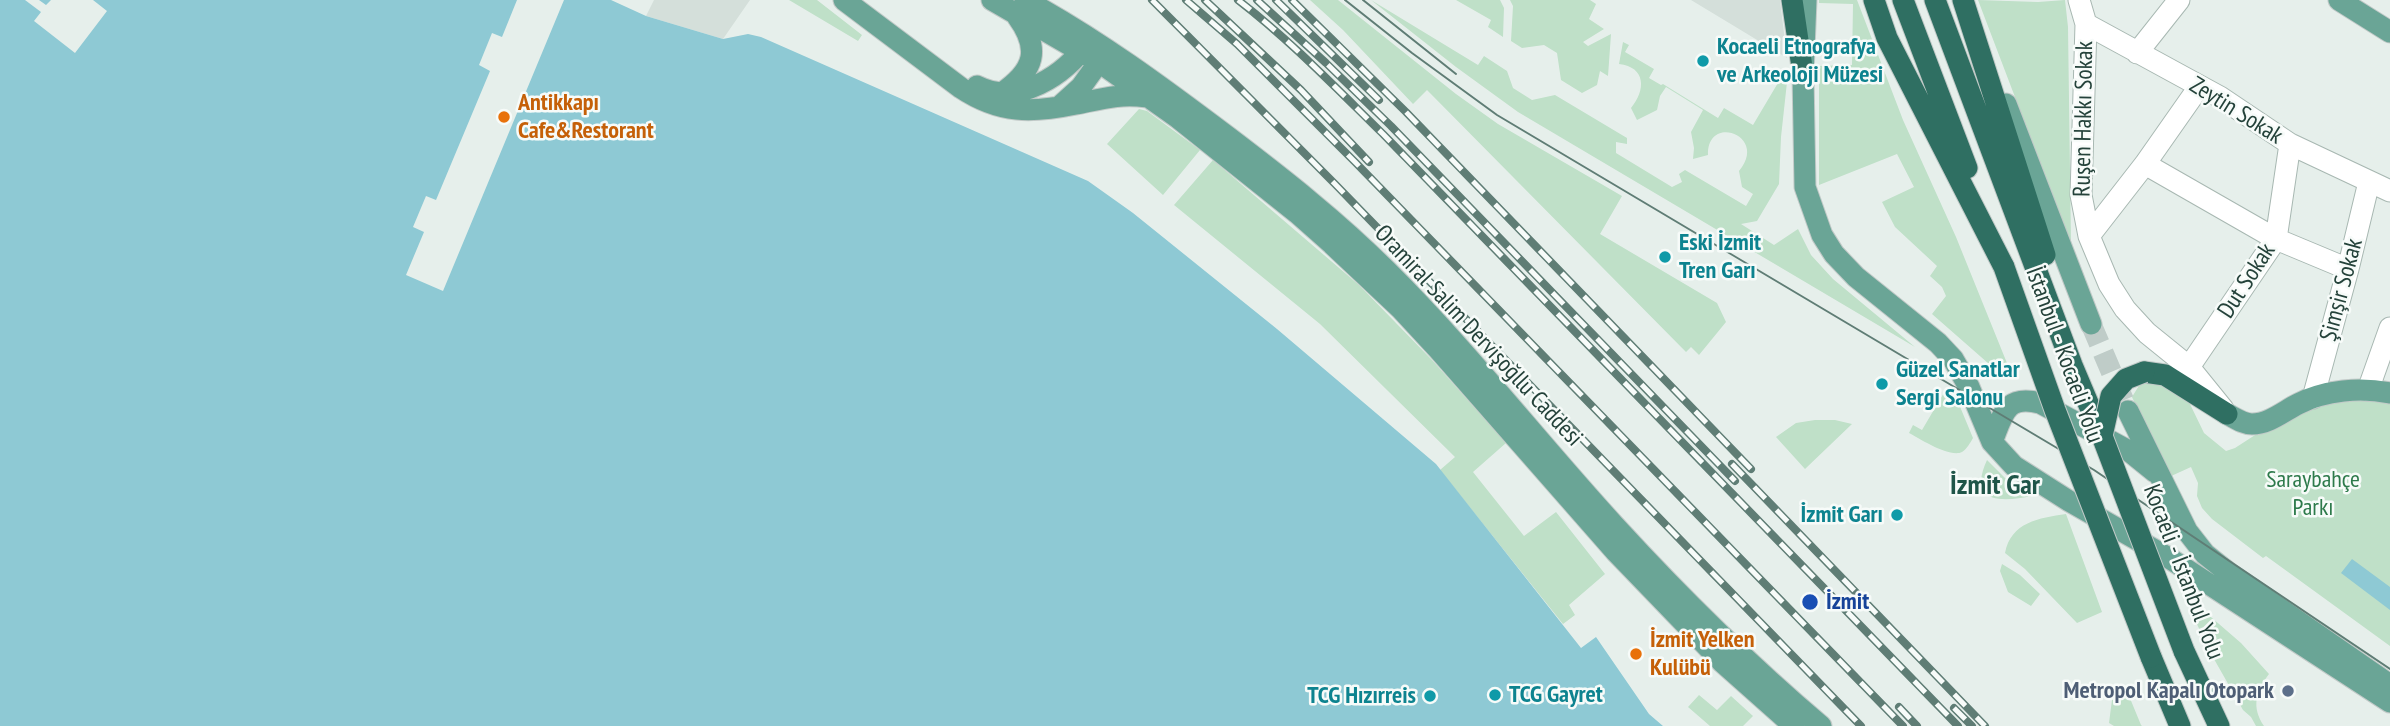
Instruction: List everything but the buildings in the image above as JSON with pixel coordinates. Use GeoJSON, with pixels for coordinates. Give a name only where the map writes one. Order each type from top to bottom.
{"type":"FeatureCollection","features":[{"type":"Feature","properties":{"kind":"highway"},"geometry":{"type":"LineString","coordinates":[[1793,0],[1803,74]]}},
{"type":"Feature","properties":{"kind":"highway"},"geometry":{"type":"LineString","coordinates":[[1874,0],[1887,38],[2004,267]]}},
{"type":"Feature","properties":{"kind":"highway","name":"İstanbul - Kocaeli Yolu"},"geometry":{"type":"LineString","coordinates":[[1903,0],[2055,410],[2180,726]]}},
{"type":"Feature","properties":{"kind":"highway"},"geometry":{"type":"LineString","coordinates":[[1935,0],[2039,258]]}},
{"type":"Feature","properties":{"kind":"highway"},"geometry":{"type":"LineString","coordinates":[[1964,0],[2039,258]]}},
{"type":"Feature","properties":{"kind":"highway","name":"Kocaeli - İstanbul Yolu"},"geometry":{"type":"LineString","coordinates":[[2039,258],[2072,365],[2184,650],[2219,726]]}},
{"type":"Feature","properties":{"kind":"highway"},"geometry":{"type":"LineString","coordinates":[[2102,436],[2111,396],[2126,379],[2144,372],[2165,375],[2227,414]]}},
{"type":"Feature","properties":{"kind":"main road"},"geometry":{"type":"LineString","coordinates":[[844,0],[976,98],[1001,108],[1015,111],[1128,94],[1149,97]]}},
{"type":"Feature","properties":{"kind":"main road","name":"Oramiral Salim Dervişoğllu Caddesi"},"geometry":{"type":"LineString","coordinates":[[992,0],[1020,7],[1190,108],[1281,178],[1385,268],[1614,526],[1736,650],[1821,726]]}},
{"type":"Feature","properties":{"kind":"main road"},"geometry":{"type":"LineString","coordinates":[[1806,0],[1803,74],[1805,187],[1822,235],[1835,254],[1856,277],[1938,343],[1953,359],[1969,387],[1992,442],[2014,466],[2169,558],[2390,702]]}},
{"type":"Feature","properties":{"kind":"main road"},"geometry":{"type":"LineString","coordinates":[[1964,0],[2091,324]]}},
{"type":"Feature","properties":{"kind":"main road"},"geometry":{"type":"LineString","coordinates":[[2339,0],[2390,32]]}},
{"type":"Feature","properties":{"kind":"main road"},"geometry":{"type":"LineString","coordinates":[[1001,93],[1026,72],[1032,57],[1031,42],[1020,7]]}},
{"type":"Feature","properties":{"kind":"main road"},"geometry":{"type":"LineString","coordinates":[[926,61],[987,91],[1001,93],[1035,87],[1069,64],[1095,51]]}},
{"type":"Feature","properties":{"kind":"main road"},"geometry":{"type":"LineString","coordinates":[[1060,106],[1081,87],[1095,51]]}},
{"type":"Feature","properties":{"kind":"main road","name":"Oramiral Salim Dervişoğllu Caddesi"},"geometry":{"type":"LineString","coordinates":[[1095,51],[1149,97],[1297,213],[1401,309],[1616,552],[1723,663],[1794,726]]}},
{"type":"Feature","properties":{"kind":"main road"},"geometry":{"type":"LineString","coordinates":[[2227,414],[2244,422],[2260,423],[2324,394],[2368,390],[2390,393]]}},
{"type":"Feature","properties":{"kind":"main road"},"geometry":{"type":"LineString","coordinates":[[1992,442],[2009,406],[2017,401],[2028,400],[2040,403],[2129,451],[2145,461],[2161,478]]}},
{"type":"Feature","properties":{"kind":"main road"},"geometry":{"type":"LineString","coordinates":[[2128,411],[2187,531],[2205,554],[2390,685]]}},
{"type":"Feature","properties":{"kind":"street","name":"Ruşen Hakkı Sokak"},"geometry":{"type":"LineString","coordinates":[[2079,0],[2086,24],[2081,195],[2089,236],[2109,284],[2125,309],[2147,334],[2189,367],[2227,414]]}},
{"type":"Feature","properties":{"kind":"street"},"geometry":{"type":"LineString","coordinates":[[2137,52],[2179,0]]}},
{"type":"Feature","properties":{"kind":"street","name":"Zeytin Sokak"},"geometry":{"type":"LineString","coordinates":[[2086,24],[2250,115],[2290,144],[2390,191]]}},
{"type":"Feature","properties":{"kind":"street"},"geometry":{"type":"LineString","coordinates":[[2089,236],[2145,164],[2199,86]]}},
{"type":"Feature","properties":{"kind":"street","name":"Dut Sokak"},"geometry":{"type":"LineString","coordinates":[[2189,367],[2276,239],[2290,144]]}},
{"type":"Feature","properties":{"kind":"street"},"geometry":{"type":"LineString","coordinates":[[2145,164],[2276,239],[2348,269]]}},
{"type":"Feature","properties":{"kind":"street","name":"Şimşir Sokak"},"geometry":{"type":"LineString","coordinates":[[2313,398],[2369,182]]}},
{"type":"Feature","properties":{"kind":"street"},"geometry":{"type":"LineString","coordinates":[[2368,390],[2390,328]]}},
{"type":"Feature","properties":{"kind":"shaded area"},"geometry":{"type":"Polygon","coordinates":[[[654,0],[750,0],[723,39],[646,16],[654,0]]]}},
{"type":"Feature","properties":{"kind":"shaded area"},"geometry":{"type":"Polygon","coordinates":[[[1691,0],[1780,0],[1787,58],[1691,0]]]}},
{"type":"Feature","properties":{"kind":"green space"},"geometry":{"type":"Polygon","coordinates":[[[789,0],[817,0],[862,35],[858,41],[789,0]]]}},
{"type":"Feature","properties":{"kind":"green space"},"geometry":{"type":"Polygon","coordinates":[[[1310,0],[1338,0],[1498,124],[1622,196],[1600,234],[1717,303],[1726,322],[1699,355],[1691,347],[1686,352],[1427,90],[1413,104],[1343,30],[1310,0]]]}},
{"type":"Feature","properties":{"kind":"green space"},"geometry":{"type":"Polygon","coordinates":[[[1371,0],[1478,65],[1484,56],[1507,71],[1513,88],[1532,100],[1555,95],[1627,138],[1627,144],[1616,142],[1616,153],[1672,187],[1682,182],[1679,174],[1685,170],[1746,206],[1753,194],[1742,187],[1739,171],[1746,159],[1747,148],[1742,139],[1725,132],[1717,135],[1710,142],[1708,155],[1693,159],[1691,132],[1703,110],[1666,87],[1660,96],[1657,110],[1637,120],[1631,108],[1639,94],[1641,80],[1634,70],[1619,64],[1623,42],[1629,45],[1625,52],[1654,69],[1649,78],[1663,84],[1718,118],[1724,108],[1753,125],[1785,71],[1788,73],[1779,184],[1757,221],[1741,224],[1774,245],[1798,229],[1811,255],[1833,279],[1915,347],[1518,112],[1371,0]]]}},
{"type":"Feature","properties":{"kind":"green space"},"geometry":{"type":"Polygon","coordinates":[[[1456,0],[1500,0],[1504,8],[1503,37],[1488,27],[1491,20],[1456,0]]]}},
{"type":"Feature","properties":{"kind":"green space"},"geometry":{"type":"Polygon","coordinates":[[[1510,0],[1590,0],[1596,4],[1589,19],[1604,29],[1583,42],[1588,46],[1611,34],[1608,76],[1600,71],[1597,85],[1582,93],[1561,80],[1557,53],[1544,45],[1522,48],[1511,41],[1513,6],[1510,0]]]}},
{"type":"Feature","properties":{"kind":"green space"},"geometry":{"type":"Polygon","coordinates":[[[1819,0],[1857,0],[1903,120],[1956,237],[2013,378],[2005,377],[1997,371],[1932,314],[1946,296],[1942,287],[1930,276],[1937,266],[1895,227],[1882,202],[1914,187],[1897,154],[1819,185],[1819,66],[1852,65],[1853,4],[1819,3],[1819,0]]]}},
{"type":"Feature","properties":{"kind":"green space"},"geometry":{"type":"Polygon","coordinates":[[[1978,0],[2065,0],[2068,27],[2071,244],[1978,0]]]}},
{"type":"Feature","properties":{"kind":"green space"},"geometry":{"type":"Polygon","coordinates":[[[1139,109],[1147,111],[1200,150],[1163,195],[1107,144],[1139,109]]]}},
{"type":"Feature","properties":{"kind":"green space"},"geometry":{"type":"Polygon","coordinates":[[[1213,160],[1359,285],[1432,360],[1506,443],[1473,472],[1524,536],[1556,512],[1605,574],[1569,605],[1575,615],[1563,624],[1440,470],[1455,457],[1320,324],[1174,205],[1213,160]]]}},
{"type":"Feature","properties":{"kind":"green space","name":"Saraybahçe Parkı"},"geometry":{"type":"Polygon","coordinates":[[[2157,381],[2189,402],[2204,433],[2226,451],[2269,426],[2313,407],[2356,399],[2390,403],[2390,646],[2266,556],[2263,558],[2212,519],[2202,508],[2197,496],[2198,483],[2191,467],[2169,477],[2132,397],[2140,384],[2157,381]]]}},
{"type":"Feature","properties":{"kind":"green space"},"geometry":{"type":"Polygon","coordinates":[[[1945,391],[1956,397],[1973,438],[1962,452],[1943,450],[1909,433],[1913,425],[1922,430],[1945,391]]]}},
{"type":"Feature","properties":{"kind":"green space"},"geometry":{"type":"Polygon","coordinates":[[[1835,420],[1852,424],[1805,469],[1776,437],[1796,423],[1835,420]]]}},
{"type":"Feature","properties":{"kind":"green space"},"geometry":{"type":"Polygon","coordinates":[[[1987,460],[2005,478],[2032,496],[2010,499],[1991,497],[1981,485],[1987,460]]]}},
{"type":"Feature","properties":{"kind":"green space"},"geometry":{"type":"Polygon","coordinates":[[[2066,514],[2102,612],[2077,623],[2025,569],[2005,553],[2013,534],[2020,528],[2036,520],[2066,514]]]}},
{"type":"Feature","properties":{"kind":"green space"},"geometry":{"type":"Polygon","coordinates":[[[2002,564],[2020,575],[2040,594],[2031,606],[2008,592],[2000,571],[2002,564]]]}},
{"type":"Feature","properties":{"kind":"green space"},"geometry":{"type":"Polygon","coordinates":[[[2182,592],[2241,643],[2269,674],[2258,693],[2256,706],[2264,726],[2256,726],[2243,710],[2210,652],[2182,592]]]}},
{"type":"Feature","properties":{"kind":"green space"},"geometry":{"type":"Polygon","coordinates":[[[2127,691],[2142,726],[2114,726],[2109,723],[2113,692],[2127,691]]]}},
{"type":"Feature","properties":{"kind":"green space"},"geometry":{"type":"Polygon","coordinates":[[[1699,695],[1717,710],[1731,696],[1753,716],[1743,726],[1710,726],[1688,707],[1699,695]]]}},
{"type":"Feature","properties":{"kind":"water"},"geometry":{"type":"Polygon","coordinates":[[[0,0],[611,0],[646,16],[723,39],[748,34],[761,37],[1088,181],[1133,213],[1277,329],[1436,464],[1581,648],[1596,637],[1649,714],[1663,726],[0,726],[0,0]]]}},
{"type":"Feature","properties":{"kind":"water"},"geometry":{"type":"Polygon","coordinates":[[[2352,559],[2390,587],[2390,610],[2341,573],[2352,559]]]}},
{"type":"Feature","properties":{"kind":"pier"},"geometry":{"type":"Polygon","coordinates":[[[25,0],[39,0],[46,5],[51,0],[93,0],[107,11],[75,53],[34,21],[41,12],[25,0]]]}},
{"type":"Feature","properties":{"kind":"pier"},"geometry":{"type":"Polygon","coordinates":[[[517,0],[564,0],[443,291],[406,275],[424,232],[413,227],[426,196],[436,200],[490,71],[479,65],[492,33],[502,37],[517,0]]]}},
{"type":"Feature","properties":{"kind":"tunnel"},"geometry":{"type":"LineString","coordinates":[[2091,324],[2128,411]]}},
{"type":"Feature","properties":{"kind":"tram line"},"geometry":{"type":"LineString","coordinates":[[1345,0],[1497,115],[2094,470],[2390,669]]}},
{"type":"Feature","properties":{"kind":"tram line"},"geometry":{"type":"LineString","coordinates":[[1363,0],[1456,74]]}},
{"type":"Feature","properties":{"kind":"railway"},"geometry":{"type":"LineString","coordinates":[[1152,0],[1335,184],[1861,726]]}},
{"type":"Feature","properties":{"kind":"railway"},"geometry":{"type":"LineString","coordinates":[[1186,0],[1237,44],[1356,163],[1903,726]]}},
{"type":"Feature","properties":{"kind":"railway"},"geometry":{"type":"LineString","coordinates":[[1205,0],[1301,90],[1369,162]]}},
{"type":"Feature","properties":{"kind":"railway"},"geometry":{"type":"LineString","coordinates":[[1238,0],[1294,48],[1383,134],[1958,726]]}},
{"type":"Feature","properties":{"kind":"railway"},"geometry":{"type":"LineString","coordinates":[[1257,0],[1391,126],[1735,481]]}},
{"type":"Feature","properties":{"kind":"railway"},"geometry":{"type":"LineString","coordinates":[[1276,0],[1379,100]]}},
{"type":"Feature","properties":{"kind":"railway"},"geometry":{"type":"LineString","coordinates":[[1292,0],[1406,112],[1751,469]]}},
{"type":"Feature","properties":{"kind":"railway"},"geometry":{"type":"LineString","coordinates":[[1732,464],[1985,726]]}},
{"type":"Feature","properties":{"kind":"railway"},"geometry":{"type":"LineString","coordinates":[[1899,707],[1917,726]]}},
{"type":"Feature","properties":{"kind":"railway"},"geometry":{"type":"LineString","coordinates":[[1954,708],[1972,726]]}},
{"type":"Feature","properties":{"kind":"place","name":"Kocaeli Etnografya ve Arkeoloji Müzesi"},"geometry":{"type":"Point","coordinates":[1703,61]}},
{"type":"Feature","properties":{"kind":"place","name":"Antikkapı Cafe&Restorant"},"geometry":{"type":"Point","coordinates":[504,117]}},
{"type":"Feature","properties":{"kind":"place","name":"Eski İzmit Tren Garı"},"geometry":{"type":"Point","coordinates":[1665,257]}},
{"type":"Feature","properties":{"kind":"place","name":"Güzel Sanatlar Sergi Salonu"},"geometry":{"type":"Point","coordinates":[1882,384]}},
{"type":"Feature","properties":{"kind":"place","name":"İzmit Garı"},"geometry":{"type":"Point","coordinates":[1897,515]}},
{"type":"Feature","properties":{"kind":"place","name":"İzmit"},"geometry":{"type":"Point","coordinates":[1810,602]}},
{"type":"Feature","properties":{"kind":"place","name":"İzmit Yelken Kulübü"},"geometry":{"type":"Point","coordinates":[1636,654]}},
{"type":"Feature","properties":{"kind":"place","name":"Metropol Kapalı Otopark"},"geometry":{"type":"Point","coordinates":[2288,691]}},
{"type":"Feature","properties":{"kind":"place","name":"TCG Gayret"},"geometry":{"type":"Point","coordinates":[1495,695]}},
{"type":"Feature","properties":{"kind":"place","name":"TCG Hızırreis"},"geometry":{"type":"Point","coordinates":[1430,696]}},
{"type":"Feature","properties":{"kind":"district","name":"İzmit Gar"},"geometry":{"type":"Point","coordinates":[1995,486]}}]}
